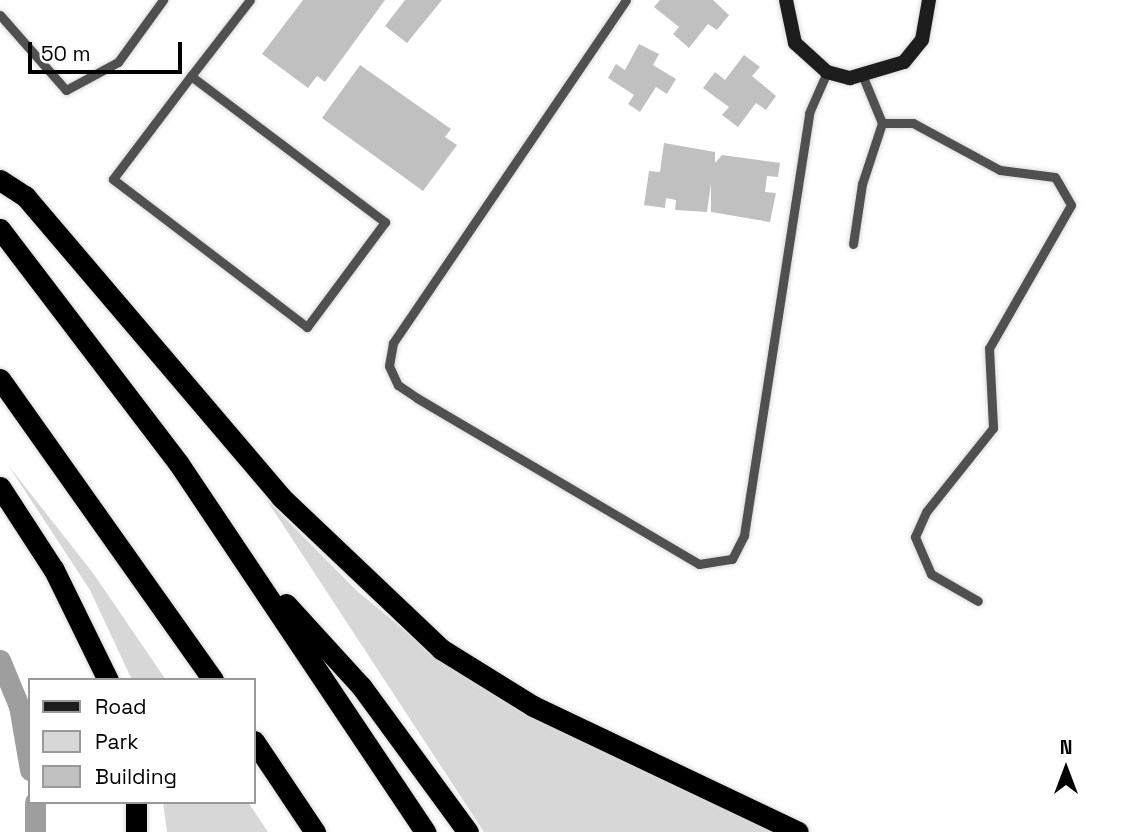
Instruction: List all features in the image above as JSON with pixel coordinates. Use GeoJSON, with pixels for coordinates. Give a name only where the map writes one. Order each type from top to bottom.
{"type":"FeatureCollection","features":[{"type":"Feature","properties":{"kind":"highway"},"geometry":{"type":"LineString","coordinates":[[0,180],[25,196],[281,497],[441,649],[533,706],[798,832]]}},
{"type":"Feature","properties":{"kind":"highway"},"geometry":{"type":"LineString","coordinates":[[0,229],[179,464],[425,832]]}},
{"type":"Feature","properties":{"kind":"highway"},"geometry":{"type":"LineString","coordinates":[[0,379],[212,678]]}},
{"type":"Feature","properties":{"kind":"highway"},"geometry":{"type":"LineString","coordinates":[[0,487],[54,570],[107,678]]}},
{"type":"Feature","properties":{"kind":"highway"},"geometry":{"type":"LineString","coordinates":[[239,554],[361,686],[468,832]]}},
{"type":"Feature","properties":{"kind":"highway"},"geometry":{"type":"LineString","coordinates":[[256,744],[315,832]]}},
{"type":"Feature","properties":{"kind":"highway"},"geometry":{"type":"LineString","coordinates":[[136,804],[136,832]]}},
{"type":"Feature","properties":{"kind":"street"},"geometry":{"type":"LineString","coordinates":[[786,0],[795,43],[827,72],[863,77],[904,62],[922,40],[929,0]]}},
{"type":"Feature","properties":{"kind":"lane"},"geometry":{"type":"LineString","coordinates":[[0,15],[66,90],[118,62],[163,0]]}},
{"type":"Feature","properties":{"kind":"lane"},"geometry":{"type":"LineString","coordinates":[[191,76],[385,222],[307,327],[113,179],[191,76],[250,0]]}},
{"type":"Feature","properties":{"kind":"lane"},"geometry":{"type":"LineString","coordinates":[[626,0],[394,343],[389,366],[398,385],[417,398],[699,564],[732,559],[744,535],[809,113],[827,72]]}},
{"type":"Feature","properties":{"kind":"lane"},"geometry":{"type":"LineString","coordinates":[[853,244],[862,184],[882,123],[863,77]]}},
{"type":"Feature","properties":{"kind":"lane"},"geometry":{"type":"LineString","coordinates":[[882,123],[913,123],[1000,170],[1055,177],[1071,205],[989,348],[993,428],[926,512],[915,537],[931,574],[978,601]]}},
{"type":"Feature","properties":{"kind":"green space"},"geometry":{"type":"Polygon","coordinates":[[[8,465],[93,573],[165,678],[131,678],[90,590],[8,465]]]}},
{"type":"Feature","properties":{"kind":"green space"},"geometry":{"type":"Polygon","coordinates":[[[266,499],[356,590],[433,654],[785,832],[484,832],[266,499]]]}},
{"type":"Feature","properties":{"kind":"green space"},"geometry":{"type":"Polygon","coordinates":[[[163,804],[249,804],[268,832],[167,832],[163,804]]]}},
{"type":"Feature","properties":{"kind":"building"},"geometry":{"type":"Polygon","coordinates":[[[303,0],[385,0],[325,82],[317,76],[308,88],[262,54],[303,0]]]}},
{"type":"Feature","properties":{"kind":"building"},"geometry":{"type":"Polygon","coordinates":[[[405,0],[442,0],[407,43],[385,26],[405,0]]]}},
{"type":"Feature","properties":{"kind":"building"},"geometry":{"type":"Polygon","coordinates":[[[660,0],[713,0],[729,15],[717,30],[708,24],[689,48],[673,34],[679,27],[654,7],[660,0]]]}},
{"type":"Feature","properties":{"kind":"building"},"geometry":{"type":"Polygon","coordinates":[[[639,44],[659,54],[653,65],[676,79],[667,94],[656,87],[640,112],[628,104],[634,95],[608,78],[616,64],[625,70],[639,44]]]}},
{"type":"Feature","properties":{"kind":"building"},"geometry":{"type":"Polygon","coordinates":[[[744,55],[760,67],[752,76],[776,96],[766,110],[756,103],[738,127],[722,115],[729,107],[703,88],[715,72],[725,80],[744,55]]]}},
{"type":"Feature","properties":{"kind":"building"},"geometry":{"type":"Polygon","coordinates":[[[360,65],[451,129],[445,137],[457,145],[423,191],[322,118],[360,65]]]}},
{"type":"Feature","properties":{"kind":"building"},"geometry":{"type":"Polygon","coordinates":[[[664,143],[715,152],[715,163],[722,155],[780,163],[778,177],[767,176],[765,192],[776,193],[770,222],[711,212],[711,183],[707,212],[675,210],[676,200],[666,198],[665,208],[644,205],[649,171],[660,172],[664,143]]]}},
{"type":"Feature","properties":{"kind":"waterway"},"geometry":{"type":"LineString","coordinates":[[0,660],[19,706],[28,758]]}},
{"type":"Feature","properties":{"kind":"waterway"},"geometry":{"type":"LineString","coordinates":[[35,804],[35,832]]}}]}
